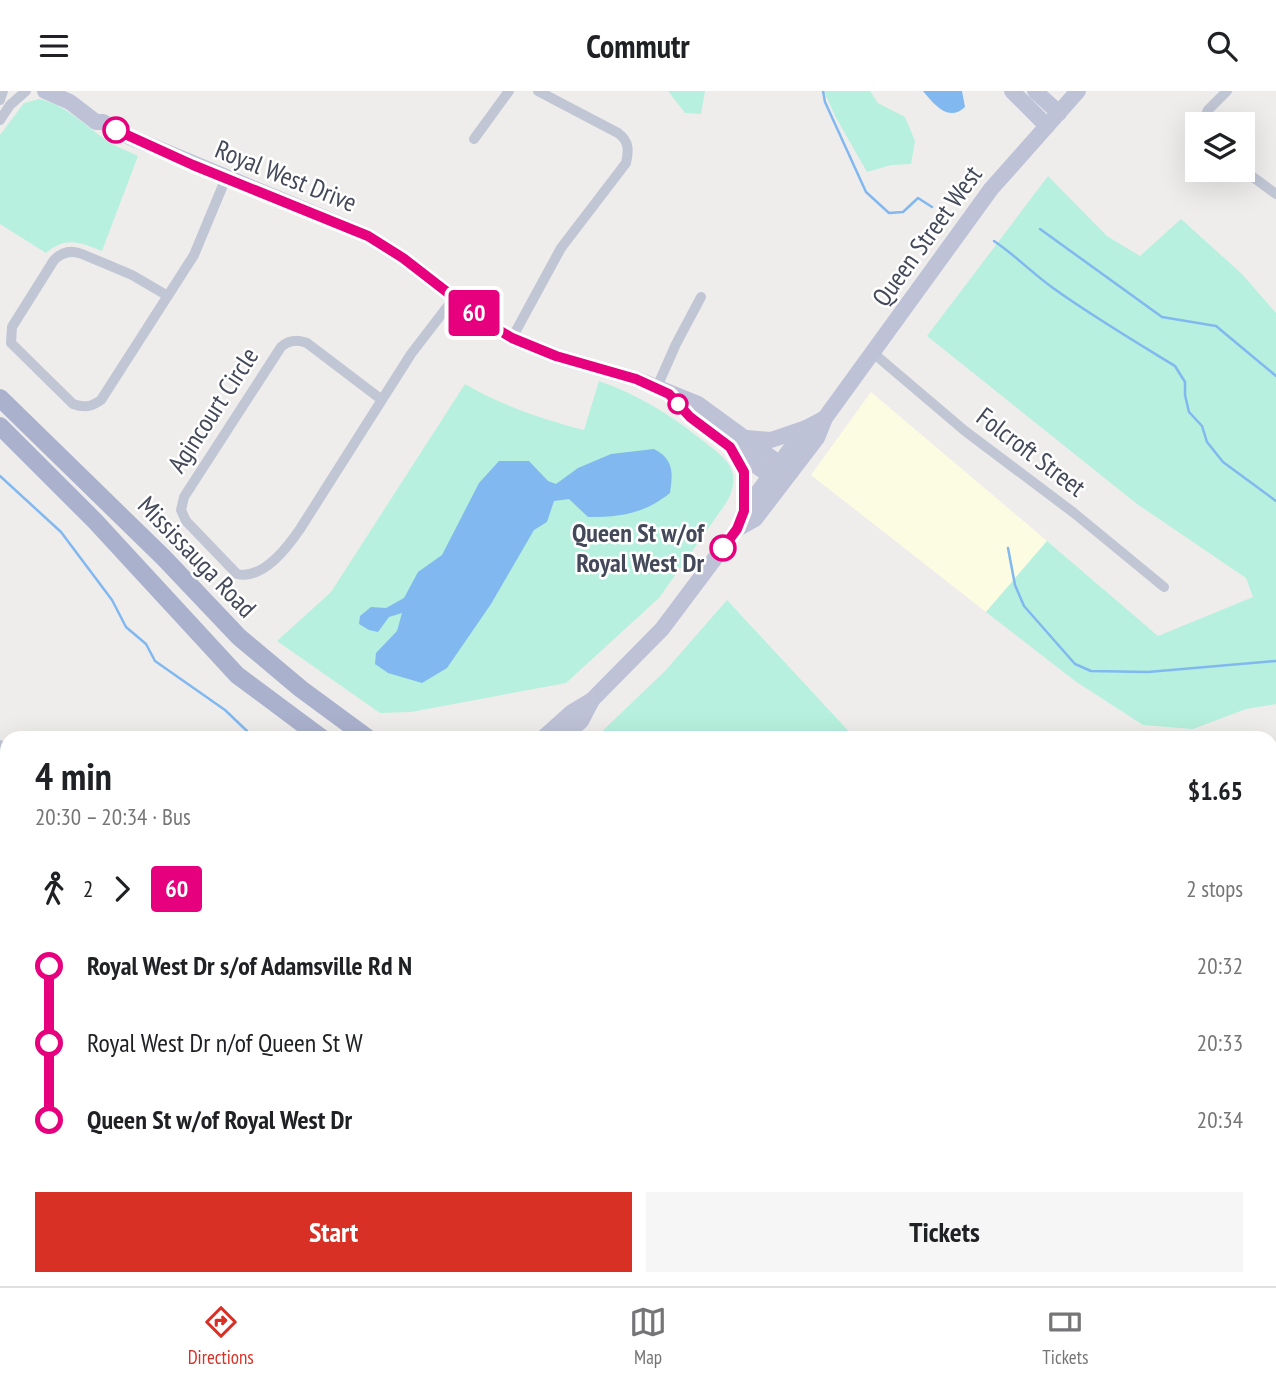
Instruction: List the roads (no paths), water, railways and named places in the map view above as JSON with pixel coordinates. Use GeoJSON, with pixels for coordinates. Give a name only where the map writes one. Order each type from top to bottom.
{"type":"FeatureCollection","features":[{"type":"Feature","properties":{"kind":"main road","name":"Royal West Drive"},"geometry":{"type":"LineString","coordinates":[[45,91],[70,102],[96,122],[103,122],[138,141],[368,236],[403,258],[487,323],[512,338],[556,356],[608,369],[698,404],[746,438],[781,474]]}},
{"type":"Feature","properties":{"kind":"main road","name":"Royal West Drive"},"geometry":{"type":"LineString","coordinates":[[72,91],[100,115],[103,122]]}},
{"type":"Feature","properties":{"kind":"main road"},"geometry":{"type":"LineString","coordinates":[[1012,91],[1047,126]]}},
{"type":"Feature","properties":{"kind":"main road"},"geometry":{"type":"LineString","coordinates":[[1035,91],[1059,113]]}},
{"type":"Feature","properties":{"kind":"main road","name":"Queen Street West"},"geometry":{"type":"LineString","coordinates":[[569,731],[581,720],[592,700],[681,606],[737,529],[744,511],[817,438],[825,418],[991,189],[1078,91]]}},
{"type":"Feature","properties":{"kind":"main road","name":"Royal West Drive"},"geometry":{"type":"LineString","coordinates":[[663,390],[690,417],[730,447],[781,474]]}},
{"type":"Feature","properties":{"kind":"main road","name":"Mississauga Road"},"geometry":{"type":"LineString","coordinates":[[0,398],[163,558],[239,637],[301,689],[358,731]]}},
{"type":"Feature","properties":{"kind":"main road","name":"Queen Street West"},"geometry":{"type":"LineString","coordinates":[[737,529],[755,519],[806,428],[825,418]]}},
{"type":"Feature","properties":{"kind":"main road","name":"Mississauga Road"},"geometry":{"type":"LineString","coordinates":[[0,426],[95,521],[237,674],[312,731]]}},
{"type":"Feature","properties":{"kind":"main road"},"geometry":{"type":"LineString","coordinates":[[746,438],[771,440],[806,428]]}},
{"type":"Feature","properties":{"kind":"main road"},"geometry":{"type":"LineString","coordinates":[[730,447],[744,472],[744,511]]}},
{"type":"Feature","properties":{"kind":"main road","name":"Queen Street West"},"geometry":{"type":"LineString","coordinates":[[551,731],[572,712],[592,700]]}},
{"type":"Feature","properties":{"kind":"street"},"geometry":{"type":"LineString","coordinates":[[0,100],[3,91]]}},
{"type":"Feature","properties":{"kind":"street"},"geometry":{"type":"LineString","coordinates":[[0,120],[10,104],[26,91]]}},
{"type":"Feature","properties":{"kind":"street"},"geometry":{"type":"LineString","coordinates":[[474,139],[509,91]]}},
{"type":"Feature","properties":{"kind":"street"},"geometry":{"type":"LineString","coordinates":[[512,338],[561,248],[626,163],[628,152],[626,142],[618,133],[538,91]]}},
{"type":"Feature","properties":{"kind":"street"},"geometry":{"type":"LineString","coordinates":[[1207,112],[1227,91]]}},
{"type":"Feature","properties":{"kind":"street"},"geometry":{"type":"LineString","coordinates":[[167,296],[132,275],[95,259],[76,252],[63,253],[54,260],[12,327],[11,343],[73,404],[91,406],[101,400],[167,296],[203,238],[226,178]]}},
{"type":"Feature","properties":{"kind":"street"},"geometry":{"type":"LineString","coordinates":[[1255,179],[1276,194]]}},
{"type":"Feature","properties":{"kind":"street","name":"Agincourt Circle"},"geometry":{"type":"LineString","coordinates":[[382,400],[307,343],[285,343],[184,497],[181,510],[186,521],[237,574],[248,575],[259,571],[283,551],[294,537],[411,355],[454,297]]}},
{"type":"Feature","properties":{"kind":"street"},"geometry":{"type":"LineString","coordinates":[[663,390],[676,344],[701,297]]}},
{"type":"Feature","properties":{"kind":"street","name":"Folcroft Street"},"geometry":{"type":"LineString","coordinates":[[872,352],[965,431],[1164,587]]}},
{"type":"Feature","properties":{"kind":"water"},"geometry":{"type":"Polygon","coordinates":[[[923,91],[962,91],[965,107],[953,113],[947,112],[923,91]]]}},
{"type":"Feature","properties":{"kind":"water"},"geometry":{"type":"Polygon","coordinates":[[[654,449],[665,457],[671,467],[670,493],[641,510],[611,516],[588,517],[569,499],[554,501],[547,522],[534,530],[491,604],[447,668],[422,683],[388,673],[375,664],[376,653],[397,631],[402,613],[389,617],[378,632],[359,624],[360,616],[371,607],[386,608],[404,598],[418,572],[442,555],[479,483],[499,461],[529,461],[548,481],[556,484],[578,468],[611,454],[654,449]]]}},
{"type":"Feature","properties":{"kind":"waterway"},"geometry":{"type":"LineString","coordinates":[[823,91],[825,102],[866,192],[889,213],[903,212],[918,198],[932,207]]}},
{"type":"Feature","properties":{"kind":"waterway"},"geometry":{"type":"LineString","coordinates":[[1040,229],[1162,317],[1216,326],[1276,376]]}},
{"type":"Feature","properties":{"kind":"waterway"},"geometry":{"type":"LineString","coordinates":[[994,241],[1068,298],[1175,366],[1185,382],[1189,412],[1202,426],[1207,442],[1223,462],[1276,501]]}},
{"type":"Feature","properties":{"kind":"waterway"},"geometry":{"type":"LineString","coordinates":[[0,476],[61,532],[112,600],[126,627],[146,644],[155,661],[225,710],[247,731]]}},
{"type":"Feature","properties":{"kind":"waterway"},"geometry":{"type":"LineString","coordinates":[[1008,548],[1015,585],[1024,606],[1075,664],[1091,671],[1148,672],[1276,661]]}},
{"type":"Feature","properties":{"kind":"place","name":"Queen St w/of Royal West Dr"},"geometry":{"type":"Point","coordinates":[723,548]}}]}
